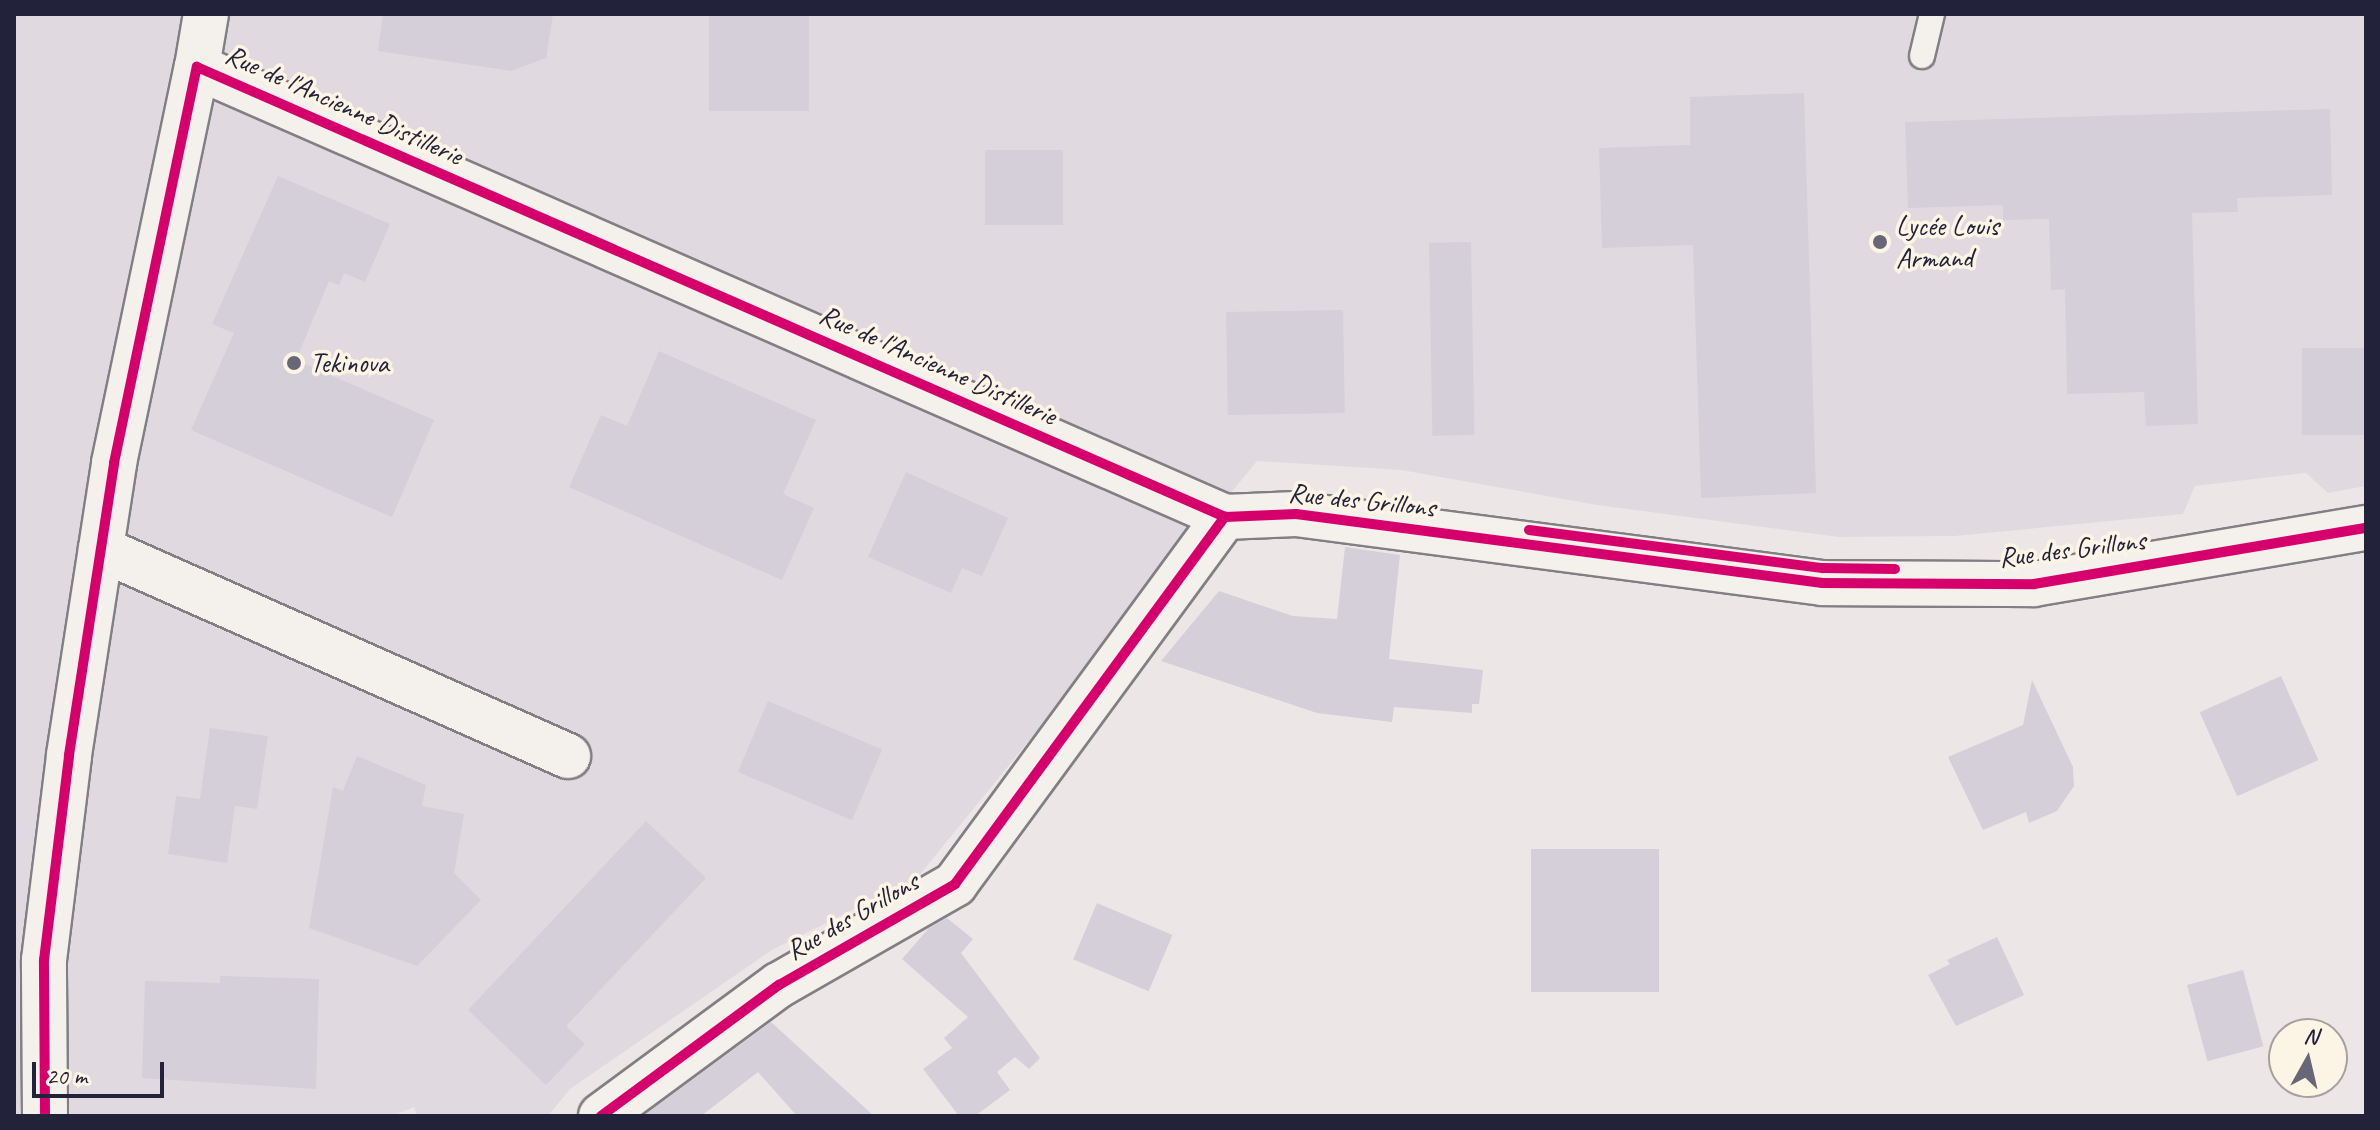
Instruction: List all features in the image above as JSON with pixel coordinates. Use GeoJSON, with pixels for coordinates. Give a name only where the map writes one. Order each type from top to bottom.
{"type":"FeatureCollection","features":[{"type":"Feature","properties":{"kind":"street"},"geometry":{"type":"LineString","coordinates":[[197,67],[206,14]]}},
{"type":"Feature","properties":{"kind":"street","name":"Rue de l'Ancienne Distillerie"},"geometry":{"type":"LineString","coordinates":[[45,1116],[44,960],[101,549],[197,67],[1225,517]]}},
{"type":"Feature","properties":{"kind":"street","name":"Rue des Grillons"},"geometry":{"type":"LineString","coordinates":[[601,1116],[779,985],[955,884],[1225,517],[1296,514],[1822,583],[2034,584],[2366,528]]}},
{"type":"Feature","properties":{"kind":"street"},"geometry":{"type":"LineString","coordinates":[[101,549],[568,756]]}},
{"type":"Feature","properties":{"kind":"lane"},"geometry":{"type":"LineString","coordinates":[[1922,56],[1932,14]]}},
{"type":"Feature","properties":{"kind":"shaded area"},"geometry":{"type":"Polygon","coordinates":[[[14,14],[2366,14],[2366,486],[2328,493],[2306,473],[2195,486],[2183,514],[1955,536],[1839,537],[1597,505],[1401,470],[1257,461],[917,878],[772,950],[570,1089],[548,1116],[417,1116],[414,1107],[392,1116],[14,1116],[14,14]]]}},
{"type":"Feature","properties":{"kind":"building"},"geometry":{"type":"Polygon","coordinates":[[[383,14],[553,14],[546,58],[511,71],[378,51],[383,14]]]}},
{"type":"Feature","properties":{"kind":"building"},"geometry":{"type":"Polygon","coordinates":[[[709,14],[809,14],[809,111],[709,111],[709,14]]]}},
{"type":"Feature","properties":{"kind":"building"},"geometry":{"type":"Polygon","coordinates":[[[1804,93],[1816,493],[1701,498],[1693,245],[1602,248],[1599,148],[1690,145],[1690,97],[1804,93]]]}},
{"type":"Feature","properties":{"kind":"building"},"geometry":{"type":"Polygon","coordinates":[[[2330,109],[2332,195],[2237,198],[2238,212],[2192,213],[2198,424],[2146,426],[2144,392],[2067,394],[2065,289],[2051,290],[2049,219],[2003,220],[2003,205],[1908,208],[1905,122],[2330,109]]]}},
{"type":"Feature","properties":{"kind":"building"},"geometry":{"type":"Polygon","coordinates":[[[985,150],[1063,150],[1063,225],[985,225],[985,150]]]}},
{"type":"Feature","properties":{"kind":"building"},"geometry":{"type":"Polygon","coordinates":[[[278,176],[390,224],[365,282],[344,273],[339,285],[329,281],[296,360],[434,420],[392,517],[191,430],[234,333],[212,324],[278,176]]]}},
{"type":"Feature","properties":{"kind":"building"},"geometry":{"type":"Polygon","coordinates":[[[1471,242],[1474,435],[1432,436],[1429,243],[1471,242]]]}},
{"type":"Feature","properties":{"kind":"building"},"geometry":{"type":"Polygon","coordinates":[[[1343,310],[1345,413],[1228,415],[1226,312],[1343,310]]]}},
{"type":"Feature","properties":{"kind":"building"},"geometry":{"type":"Polygon","coordinates":[[[2302,348],[2366,348],[2366,435],[2302,435],[2302,348]]]}},
{"type":"Feature","properties":{"kind":"building"},"geometry":{"type":"Polygon","coordinates":[[[659,351],[816,420],[783,494],[814,508],[782,580],[569,487],[601,415],[627,426],[659,351]]]}},
{"type":"Feature","properties":{"kind":"building"},"geometry":{"type":"Polygon","coordinates":[[[906,472],[1008,518],[982,576],[962,568],[951,593],[868,557],[906,472]]]}},
{"type":"Feature","properties":{"kind":"building"},"geometry":{"type":"Polygon","coordinates":[[[1345,547],[1400,555],[1389,659],[1483,670],[1479,704],[1472,704],[1472,713],[1394,707],[1392,722],[1317,713],[1161,661],[1219,591],[1293,616],[1337,619],[1345,547]]]}},
{"type":"Feature","properties":{"kind":"building"},"geometry":{"type":"Polygon","coordinates":[[[2281,676],[2318,760],[2237,796],[2200,712],[2281,676]]]}},
{"type":"Feature","properties":{"kind":"building"},"geometry":{"type":"Polygon","coordinates":[[[2032,680],[2073,767],[2074,786],[2057,811],[2029,823],[2026,812],[1983,830],[1948,757],[2023,725],[2032,680]]]}},
{"type":"Feature","properties":{"kind":"building"},"geometry":{"type":"Polygon","coordinates":[[[768,701],[882,749],[852,820],[738,772],[768,701]]]}},
{"type":"Feature","properties":{"kind":"building"},"geometry":{"type":"Polygon","coordinates":[[[210,728],[268,736],[257,809],[235,806],[227,863],[168,854],[176,796],[200,799],[210,728]]]}},
{"type":"Feature","properties":{"kind":"building"},"geometry":{"type":"Polygon","coordinates":[[[357,756],[426,785],[422,806],[464,814],[454,873],[481,900],[417,966],[309,928],[333,787],[343,791],[357,756]]]}},
{"type":"Feature","properties":{"kind":"building"},"geometry":{"type":"Polygon","coordinates":[[[646,821],[706,878],[566,1026],[585,1044],[546,1085],[468,1010],[646,821]]]}},
{"type":"Feature","properties":{"kind":"building"},"geometry":{"type":"Polygon","coordinates":[[[1531,849],[1659,849],[1659,992],[1531,992],[1531,849]]]}},
{"type":"Feature","properties":{"kind":"building"},"geometry":{"type":"Polygon","coordinates":[[[1097,903],[1172,935],[1149,991],[1073,959],[1097,903]]]}},
{"type":"Feature","properties":{"kind":"building"},"geometry":{"type":"Polygon","coordinates":[[[947,918],[973,939],[961,953],[1040,1058],[1029,1069],[1015,1057],[997,1072],[1010,1090],[975,1116],[959,1116],[923,1069],[952,1048],[944,1038],[968,1017],[902,959],[929,928],[947,918]]]}},
{"type":"Feature","properties":{"kind":"building"},"geometry":{"type":"Polygon","coordinates":[[[1997,937],[2024,995],[1956,1026],[1928,975],[1950,964],[1947,960],[1997,937]]]}},
{"type":"Feature","properties":{"kind":"building"},"geometry":{"type":"Polygon","coordinates":[[[2243,970],[2263,1046],[2207,1061],[2187,985],[2243,970]]]}},
{"type":"Feature","properties":{"kind":"building"},"geometry":{"type":"Polygon","coordinates":[[[220,976],[319,979],[316,1089],[142,1078],[145,981],[220,983],[220,976]]]}},
{"type":"Feature","properties":{"kind":"building"},"geometry":{"type":"Polygon","coordinates":[[[771,1022],[874,1116],[797,1116],[758,1072],[701,1116],[643,1116],[771,1022]]]}},
{"type":"Feature","properties":{"kind":"cycle path"},"geometry":{"type":"LineString","coordinates":[[45,1116],[44,960],[69,755],[114,463],[197,67],[1225,517],[1296,514],[1822,583],[2034,584],[2366,528]]}},
{"type":"Feature","properties":{"kind":"cycle path"},"geometry":{"type":"LineString","coordinates":[[601,1116],[779,985],[955,884],[1225,517]]}},
{"type":"Feature","properties":{"kind":"cycle path"},"geometry":{"type":"LineString","coordinates":[[1529,530],[1823,568],[1895,569]]}},
{"type":"Feature","properties":{"kind":"place","name":"Lycée Louis Armand"},"geometry":{"type":"Point","coordinates":[1880,242]}},
{"type":"Feature","properties":{"kind":"place","name":"Tekinova"},"geometry":{"type":"Point","coordinates":[294,363]}}]}
